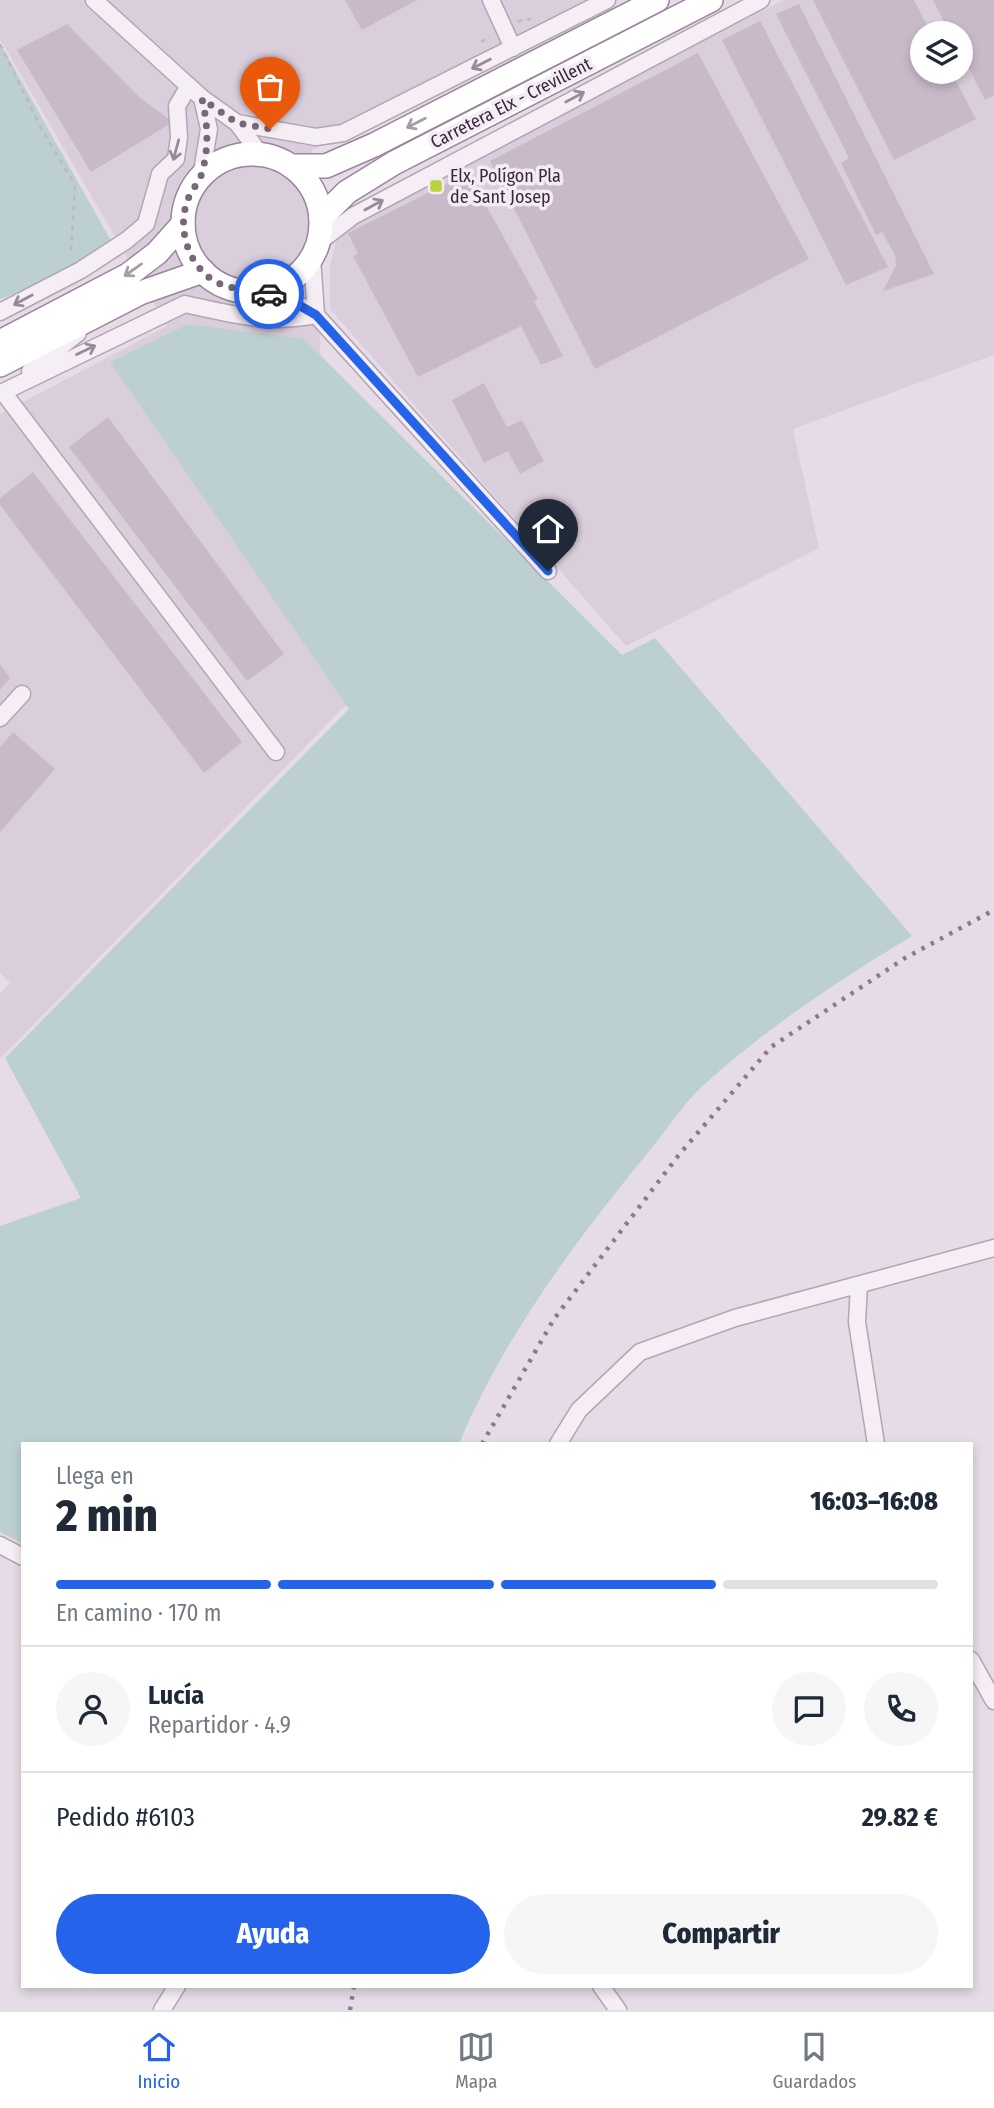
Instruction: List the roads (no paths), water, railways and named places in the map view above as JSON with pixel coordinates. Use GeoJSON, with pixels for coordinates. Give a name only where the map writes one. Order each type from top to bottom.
{"type":"FeatureCollection","features":[{"type":"Feature","properties":{"kind":"highway"},"geometry":{"type":"LineString","coordinates":[[542,59],[621,0]]}},
{"type":"Feature","properties":{"kind":"highway","name":"Carretera Elx - Crevillent"},"geometry":{"type":"LineString","coordinates":[[291,166],[327,166],[657,0]]}},
{"type":"Feature","properties":{"kind":"highway","name":"Carretera Elx - Crevillent"},"geometry":{"type":"LineString","coordinates":[[321,218],[346,192],[394,163],[711,0]]}},
{"type":"Feature","properties":{"kind":"highway"},"geometry":{"type":"LineString","coordinates":[[261,155],[291,166],[309,185],[321,218],[315,250],[291,280],[261,291],[234,289],[214,280],[203,271],[185,239],[183,224],[186,203],[201,177],[212,167],[236,156],[261,155]]}},
{"type":"Feature","properties":{"kind":"highway"},"geometry":{"type":"LineString","coordinates":[[3,340],[128,275],[157,253],[183,224]]}},
{"type":"Feature","properties":{"kind":"highway"},"geometry":{"type":"LineString","coordinates":[[0,365],[140,293],[203,271]]}},
{"type":"Feature","properties":{"kind":"street"},"geometry":{"type":"LineString","coordinates":[[94,0],[202,99],[237,123],[261,155]]}},
{"type":"Feature","properties":{"kind":"street"},"geometry":{"type":"LineString","coordinates":[[491,0],[513,48]]}},
{"type":"Feature","properties":{"kind":"street"},"geometry":{"type":"LineString","coordinates":[[237,123],[316,137],[343,133],[607,0]]}},
{"type":"Feature","properties":{"kind":"street"},"geometry":{"type":"LineString","coordinates":[[316,315],[315,250],[353,216],[699,30],[761,0]]}},
{"type":"Feature","properties":{"kind":"street"},"geometry":{"type":"LineString","coordinates":[[539,89],[699,30]]}},
{"type":"Feature","properties":{"kind":"street"},"geometry":{"type":"LineString","coordinates":[[0,312],[81,270],[146,224],[160,174],[176,159],[179,137],[177,106],[189,86]]}},
{"type":"Feature","properties":{"kind":"street"},"geometry":{"type":"LineString","coordinates":[[201,177],[209,129],[202,99]]}},
{"type":"Feature","properties":{"kind":"street"},"geometry":{"type":"LineString","coordinates":[[261,291],[292,301],[316,315],[548,571]]}},
{"type":"Feature","properties":{"kind":"street"},"geometry":{"type":"LineString","coordinates":[[2,393],[185,304],[233,316],[264,319],[289,321],[316,315]]}},
{"type":"Feature","properties":{"kind":"street"},"geometry":{"type":"LineString","coordinates":[[2,393],[111,307]]}},
{"type":"Feature","properties":{"kind":"street"},"geometry":{"type":"LineString","coordinates":[[2,393],[276,752]]}},
{"type":"Feature","properties":{"kind":"street"},"geometry":{"type":"LineString","coordinates":[[0,718],[22,694]]}},
{"type":"Feature","properties":{"kind":"street"},"geometry":{"type":"LineString","coordinates":[[559,1442],[579,1410],[640,1352],[735,1318],[994,1248]]}},
{"type":"Feature","properties":{"kind":"street"},"geometry":{"type":"LineString","coordinates":[[859,1285],[857,1322],[876,1442]]}},
{"type":"Feature","properties":{"kind":"street"},"geometry":{"type":"LineString","coordinates":[[0,1545],[21,1556]]}},
{"type":"Feature","properties":{"kind":"street"},"geometry":{"type":"LineString","coordinates":[[973,1664],[994,1701]]}},
{"type":"Feature","properties":{"kind":"street"},"geometry":{"type":"LineString","coordinates":[[162,2010],[176,1988]]}},
{"type":"Feature","properties":{"kind":"street"},"geometry":{"type":"LineString","coordinates":[[602,1988],[618,2010]]}},
{"type":"Feature","properties":{"kind":"railway"},"geometry":{"type":"LineString","coordinates":[[483,1442],[554,1319],[678,1156],[771,1047],[905,958],[994,910]]}},
{"type":"Feature","properties":{"kind":"railway"},"geometry":{"type":"LineString","coordinates":[[350,2010],[354,1988]]}},
{"type":"Feature","properties":{"kind":"place","name":"Elx, Polígon Pla de Sant Josep"},"geometry":{"type":"Point","coordinates":[436,186]}}]}
